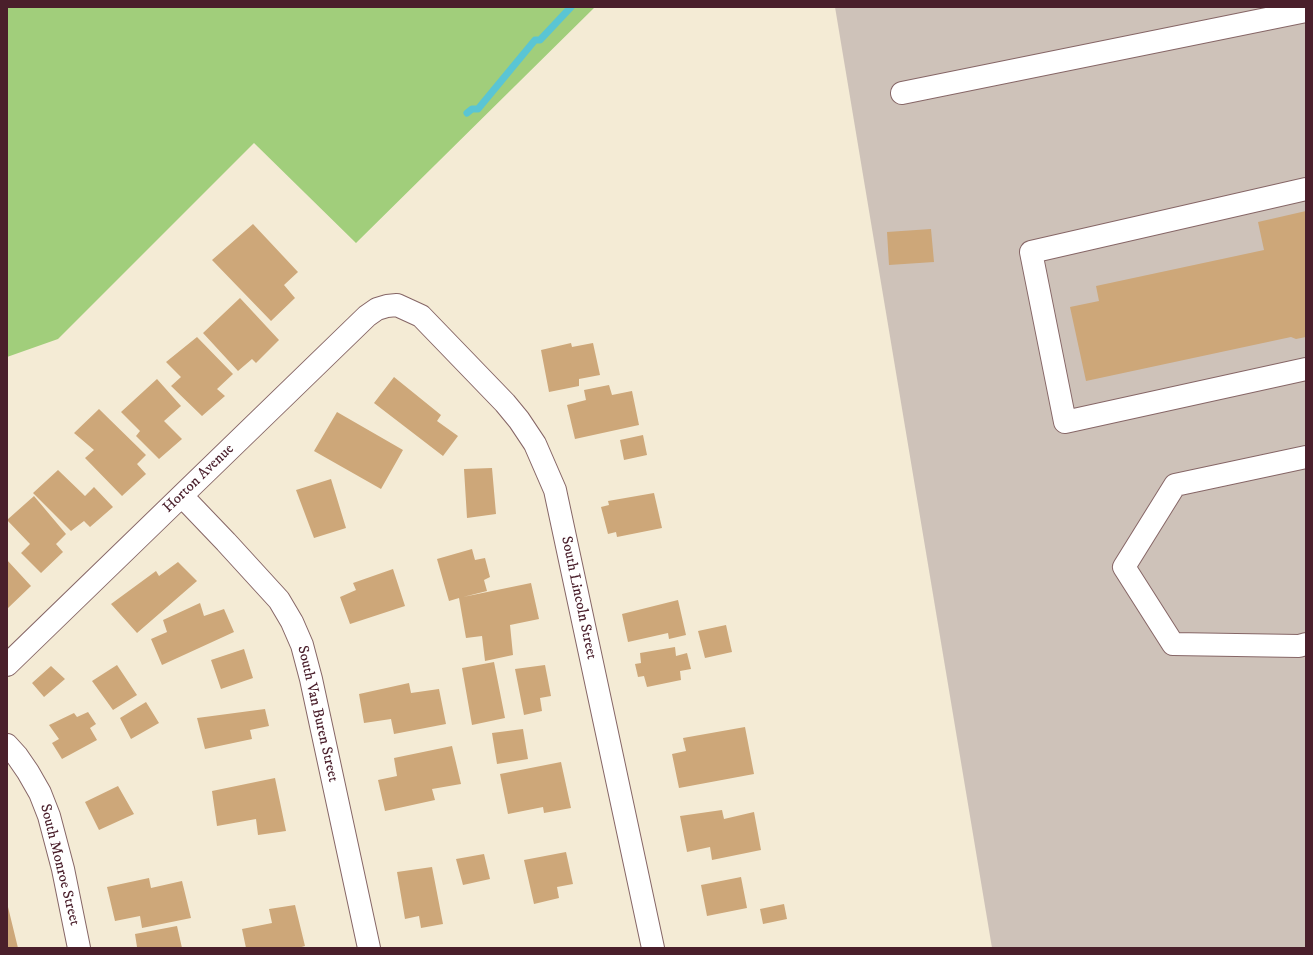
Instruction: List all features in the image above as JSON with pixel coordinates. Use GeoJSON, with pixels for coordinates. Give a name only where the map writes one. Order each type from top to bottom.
{"type":"FeatureCollection","features":[{"type":"Feature","properties":{"kind":"street"},"geometry":{"type":"LineString","coordinates":[[902,93],[1306,11]]}},
{"type":"Feature","properties":{"kind":"street"},"geometry":{"type":"LineString","coordinates":[[1306,189],[1031,252],[1065,422],[1306,369]]}},
{"type":"Feature","properties":{"kind":"street","name":"Horton Avenue"},"geometry":{"type":"LineString","coordinates":[[7,665],[367,316],[377,309],[397,305]]}},
{"type":"Feature","properties":{"kind":"street","name":"South Lincoln Street"},"geometry":{"type":"LineString","coordinates":[[397,305],[421,316],[505,403],[519,420],[535,444],[555,490],[653,948]]}},
{"type":"Feature","properties":{"kind":"street"},"geometry":{"type":"LineString","coordinates":[[1306,457],[1175,485],[1124,567],[1173,644],[1299,646],[1306,644]]}},
{"type":"Feature","properties":{"kind":"street","name":"South Van Buren Street"},"geometry":{"type":"LineString","coordinates":[[182,496],[279,600],[292,622],[302,645],[311,679],[369,948]]}},
{"type":"Feature","properties":{"kind":"street","name":"South Monroe Street"},"geometry":{"type":"LineString","coordinates":[[7,746],[17,756],[28,772],[40,793],[49,816],[63,869],[80,948]]}},
{"type":"Feature","properties":{"kind":"shaded area"},"geometry":{"type":"Polygon","coordinates":[[[835,7],[1306,7],[1306,948],[992,948],[835,7]]]}},
{"type":"Feature","properties":{"kind":"green space"},"geometry":{"type":"Polygon","coordinates":[[[7,7],[595,7],[356,243],[254,143],[58,339],[7,357],[7,7]]]}},
{"type":"Feature","properties":{"kind":"building"},"geometry":{"type":"Polygon","coordinates":[[[1306,211],[1306,337],[1296,339],[1291,337],[1086,381],[1070,307],[1099,301],[1096,286],[1264,250],[1258,222],[1306,211]]]}},
{"type":"Feature","properties":{"kind":"building"},"geometry":{"type":"Polygon","coordinates":[[[253,224],[298,272],[284,285],[295,298],[271,321],[212,260],[253,224]]]}},
{"type":"Feature","properties":{"kind":"building"},"geometry":{"type":"Polygon","coordinates":[[[931,229],[934,262],[889,265],[887,232],[931,229]]]}},
{"type":"Feature","properties":{"kind":"building"},"geometry":{"type":"Polygon","coordinates":[[[240,298],[279,340],[256,363],[252,359],[238,371],[203,333],[240,298]]]}},
{"type":"Feature","properties":{"kind":"building"},"geometry":{"type":"Polygon","coordinates":[[[197,337],[233,374],[217,389],[225,396],[202,416],[171,386],[181,377],[166,362],[197,337]]]}},
{"type":"Feature","properties":{"kind":"building"},"geometry":{"type":"Polygon","coordinates":[[[571,343],[572,347],[593,343],[600,375],[579,379],[579,386],[549,392],[541,350],[571,343]]]}},
{"type":"Feature","properties":{"kind":"building"},"geometry":{"type":"Polygon","coordinates":[[[394,377],[441,415],[437,421],[458,436],[443,456],[374,403],[394,377]]]}},
{"type":"Feature","properties":{"kind":"building"},"geometry":{"type":"Polygon","coordinates":[[[157,379],[181,406],[164,421],[182,439],[159,459],[136,436],[140,431],[121,412],[157,379]]]}},
{"type":"Feature","properties":{"kind":"building"},"geometry":{"type":"Polygon","coordinates":[[[609,385],[612,395],[632,391],[639,425],[575,439],[567,405],[586,400],[584,390],[609,385]]]}},
{"type":"Feature","properties":{"kind":"building"},"geometry":{"type":"Polygon","coordinates":[[[99,409],[146,455],[137,464],[146,474],[122,496],[85,458],[94,450],[74,433],[99,409]]]}},
{"type":"Feature","properties":{"kind":"building"},"geometry":{"type":"Polygon","coordinates":[[[337,412],[403,450],[381,489],[314,451],[337,412]]]}},
{"type":"Feature","properties":{"kind":"building"},"geometry":{"type":"Polygon","coordinates":[[[643,435],[647,455],[624,460],[620,440],[643,435]]]}},
{"type":"Feature","properties":{"kind":"building"},"geometry":{"type":"Polygon","coordinates":[[[492,468],[496,514],[467,518],[464,469],[492,468]]]}},
{"type":"Feature","properties":{"kind":"building"},"geometry":{"type":"Polygon","coordinates":[[[58,470],[85,496],[94,487],[113,507],[90,527],[84,521],[71,531],[33,493],[58,470]]]}},
{"type":"Feature","properties":{"kind":"building"},"geometry":{"type":"Polygon","coordinates":[[[331,479],[346,528],[314,538],[296,490],[331,479]]]}},
{"type":"Feature","properties":{"kind":"building"},"geometry":{"type":"Polygon","coordinates":[[[654,493],[662,528],[617,537],[616,532],[608,534],[601,507],[609,505],[608,501],[654,493]]]}},
{"type":"Feature","properties":{"kind":"building"},"geometry":{"type":"Polygon","coordinates":[[[34,496],[66,534],[56,544],[63,552],[41,573],[21,553],[30,544],[7,520],[34,496]]]}},
{"type":"Feature","properties":{"kind":"building"},"geometry":{"type":"Polygon","coordinates":[[[472,549],[475,560],[485,558],[490,577],[484,580],[487,591],[463,597],[531,583],[539,619],[510,625],[513,655],[485,661],[482,636],[466,638],[459,598],[449,601],[437,559],[472,549]]]}},
{"type":"Feature","properties":{"kind":"building"},"geometry":{"type":"Polygon","coordinates":[[[7,560],[31,586],[7,609],[7,560]]]}},
{"type":"Feature","properties":{"kind":"building"},"geometry":{"type":"Polygon","coordinates":[[[178,562],[197,581],[137,633],[111,604],[156,571],[159,576],[178,562]]]}},
{"type":"Feature","properties":{"kind":"building"},"geometry":{"type":"Polygon","coordinates":[[[393,569],[405,606],[350,624],[340,597],[356,590],[353,583],[393,569]]]}},
{"type":"Feature","properties":{"kind":"building"},"geometry":{"type":"Polygon","coordinates":[[[678,600],[686,635],[669,639],[668,633],[628,642],[622,614],[678,600]]]}},
{"type":"Feature","properties":{"kind":"building"},"geometry":{"type":"Polygon","coordinates":[[[200,603],[204,616],[224,609],[234,632],[162,665],[151,639],[167,632],[163,620],[200,603]]]}},
{"type":"Feature","properties":{"kind":"building"},"geometry":{"type":"Polygon","coordinates":[[[726,625],[732,652],[705,658],[698,631],[726,625]]]}},
{"type":"Feature","properties":{"kind":"building"},"geometry":{"type":"Polygon","coordinates":[[[675,647],[676,656],[687,653],[691,669],[680,671],[681,680],[647,687],[644,676],[638,677],[635,664],[641,663],[640,653],[675,647]]]}},
{"type":"Feature","properties":{"kind":"building"},"geometry":{"type":"Polygon","coordinates":[[[244,649],[253,678],[221,689],[211,660],[244,649]]]}},
{"type":"Feature","properties":{"kind":"building"},"geometry":{"type":"Polygon","coordinates":[[[494,662],[505,718],[472,725],[462,668],[494,662]]]}},
{"type":"Feature","properties":{"kind":"building"},"geometry":{"type":"Polygon","coordinates":[[[117,665],[137,695],[113,710],[92,681],[117,665]]]}},
{"type":"Feature","properties":{"kind":"building"},"geometry":{"type":"Polygon","coordinates":[[[545,665],[551,696],[540,698],[542,711],[524,715],[515,669],[545,665]]]}},
{"type":"Feature","properties":{"kind":"building"},"geometry":{"type":"Polygon","coordinates":[[[51,666],[65,679],[44,697],[32,683],[51,666]]]}},
{"type":"Feature","properties":{"kind":"building"},"geometry":{"type":"Polygon","coordinates":[[[409,683],[411,693],[439,689],[446,724],[394,734],[391,719],[364,723],[359,694],[409,683]]]}},
{"type":"Feature","properties":{"kind":"building"},"geometry":{"type":"Polygon","coordinates":[[[146,702],[159,723],[131,739],[120,718],[146,702]]]}},
{"type":"Feature","properties":{"kind":"building"},"geometry":{"type":"Polygon","coordinates":[[[265,709],[269,726],[250,730],[252,739],[205,749],[197,718],[265,709]]]}},
{"type":"Feature","properties":{"kind":"building"},"geometry":{"type":"Polygon","coordinates":[[[88,712],[96,724],[90,728],[97,740],[62,759],[52,743],[59,739],[49,725],[74,713],[77,717],[88,712]]]}},
{"type":"Feature","properties":{"kind":"building"},"geometry":{"type":"Polygon","coordinates":[[[745,727],[754,774],[679,788],[672,754],[686,751],[683,738],[745,727]]]}},
{"type":"Feature","properties":{"kind":"building"},"geometry":{"type":"Polygon","coordinates":[[[523,729],[528,759],[497,764],[492,733],[523,729]]]}},
{"type":"Feature","properties":{"kind":"building"},"geometry":{"type":"Polygon","coordinates":[[[452,746],[461,784],[432,789],[435,800],[385,811],[378,780],[397,776],[394,758],[452,746]]]}},
{"type":"Feature","properties":{"kind":"building"},"geometry":{"type":"Polygon","coordinates":[[[561,762],[571,808],[544,813],[543,807],[508,814],[500,774],[561,762]]]}},
{"type":"Feature","properties":{"kind":"building"},"geometry":{"type":"Polygon","coordinates":[[[275,778],[286,831],[258,835],[256,819],[217,826],[212,791],[275,778]]]}},
{"type":"Feature","properties":{"kind":"building"},"geometry":{"type":"Polygon","coordinates":[[[118,786],[134,814],[99,830],[85,802],[118,786]]]}},
{"type":"Feature","properties":{"kind":"building"},"geometry":{"type":"Polygon","coordinates":[[[722,810],[724,819],[754,812],[761,850],[712,860],[710,847],[687,852],[680,816],[722,810]]]}},
{"type":"Feature","properties":{"kind":"building"},"geometry":{"type":"Polygon","coordinates":[[[566,852],[573,884],[557,887],[559,898],[534,904],[524,860],[566,852]]]}},
{"type":"Feature","properties":{"kind":"building"},"geometry":{"type":"Polygon","coordinates":[[[484,854],[490,879],[463,885],[456,859],[484,854]]]}},
{"type":"Feature","properties":{"kind":"building"},"geometry":{"type":"Polygon","coordinates":[[[432,867],[443,924],[421,928],[419,916],[405,919],[397,872],[432,867]]]}},
{"type":"Feature","properties":{"kind":"building"},"geometry":{"type":"Polygon","coordinates":[[[741,877],[747,908],[707,916],[701,885],[741,877]]]}},
{"type":"Feature","properties":{"kind":"building"},"geometry":{"type":"Polygon","coordinates":[[[149,878],[151,888],[182,881],[191,918],[142,928],[140,916],[115,921],[107,887],[149,878]]]}},
{"type":"Feature","properties":{"kind":"building"},"geometry":{"type":"Polygon","coordinates":[[[784,904],[787,919],[763,924],[760,909],[784,904]]]}},
{"type":"Feature","properties":{"kind":"building"},"geometry":{"type":"Polygon","coordinates":[[[295,905],[305,946],[298,948],[246,948],[242,929],[272,923],[269,909],[295,905]]]}},
{"type":"Feature","properties":{"kind":"building"},"geometry":{"type":"Polygon","coordinates":[[[8,907],[18,948],[7,948],[8,907]]]}},
{"type":"Feature","properties":{"kind":"building"},"geometry":{"type":"Polygon","coordinates":[[[177,926],[182,948],[134,948],[137,947],[135,934],[177,926]]]}},
{"type":"Feature","properties":{"kind":"waterway"},"geometry":{"type":"LineString","coordinates":[[467,113],[472,109],[478,109],[535,40],[540,40],[571,7]]}}]}
